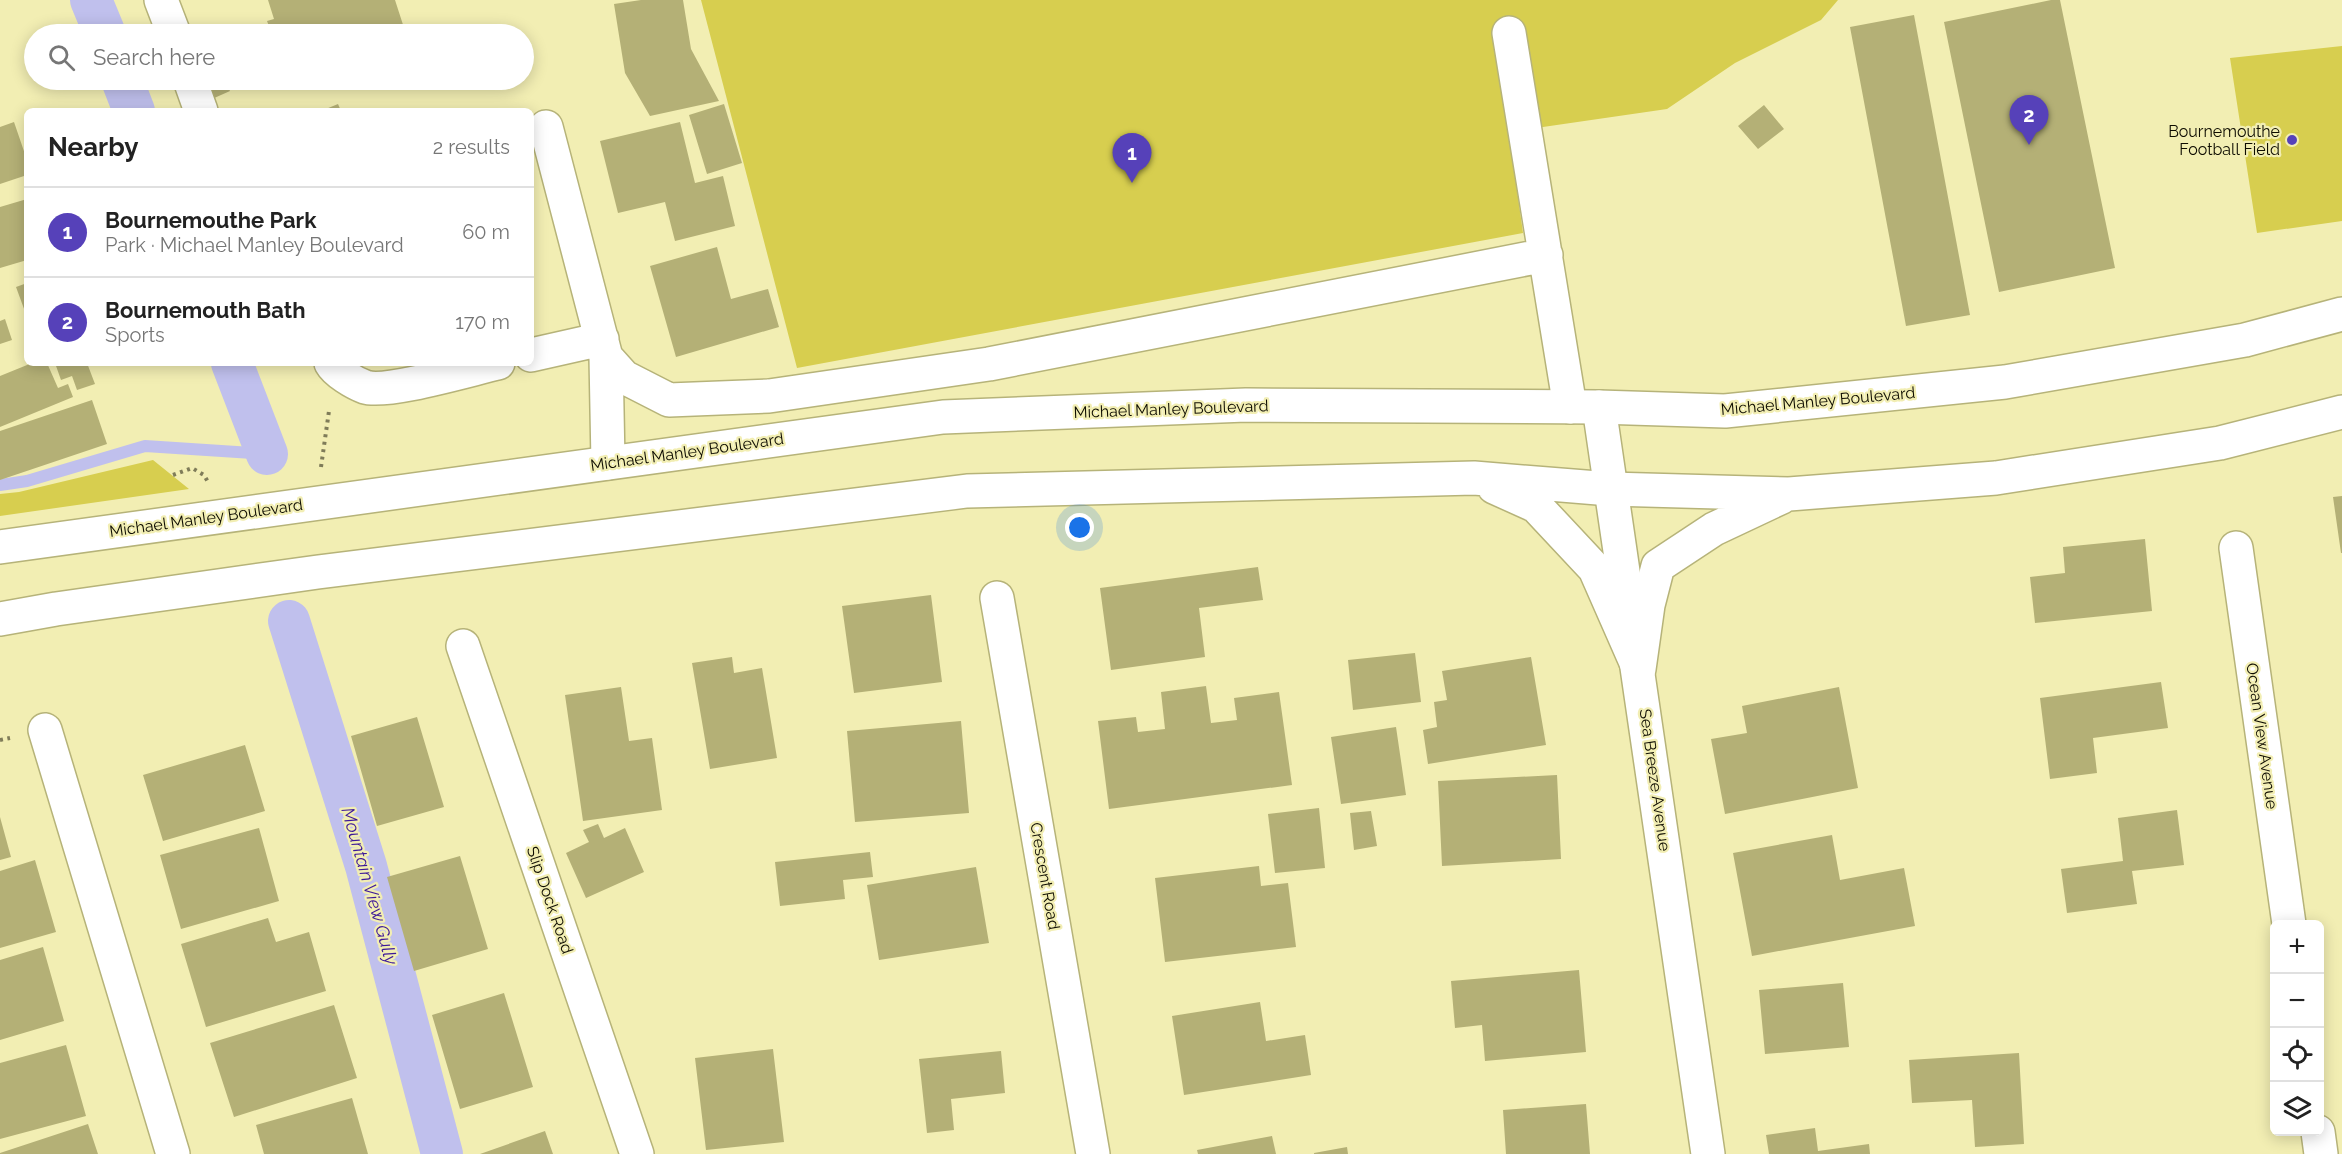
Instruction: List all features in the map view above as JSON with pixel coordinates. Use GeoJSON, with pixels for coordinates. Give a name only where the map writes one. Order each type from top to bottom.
{"type":"FeatureCollection","features":[{"type":"Feature","properties":{"kind":"main road"},"geometry":{"type":"LineString","coordinates":[[161,0],[170,24]]}},
{"type":"Feature","properties":{"kind":"main road","name":"Sea Breeze Avenue"},"geometry":{"type":"LineString","coordinates":[[1509,33],[1545,255],[1585,406],[1610,489],[1639,669],[1708,1154]]}},
{"type":"Feature","properties":{"kind":"main road"},"geometry":{"type":"LineString","coordinates":[[194,90],[200,108]]}},
{"type":"Feature","properties":{"kind":"main road"},"geometry":{"type":"LineString","coordinates":[[546,127],[604,348],[608,463]]}},
{"type":"Feature","properties":{"kind":"main road"},"geometry":{"type":"LineString","coordinates":[[604,348],[624,377],[669,400],[769,396],[989,364],[1545,255]]}},
{"type":"Feature","properties":{"kind":"main road","name":"Michael Manley Boulevard"},"geometry":{"type":"LineString","coordinates":[[0,547],[943,417],[1246,405],[1585,406],[1725,411],[2005,382],[2245,340],[2342,314]]}},
{"type":"Feature","properties":{"kind":"main road"},"geometry":{"type":"LineString","coordinates":[[534,356],[604,348]]}},
{"type":"Feature","properties":{"kind":"main road"},"geometry":{"type":"LineString","coordinates":[[333,366],[365,387],[391,387],[485,366]]}},
{"type":"Feature","properties":{"kind":"main road"},"geometry":{"type":"LineString","coordinates":[[0,619],[318,572],[967,491],[1474,478],[1610,489],[1789,494],[1996,478],[2220,443],[2342,412]]}},
{"type":"Feature","properties":{"kind":"main road"},"geometry":{"type":"LineString","coordinates":[[1474,478],[1536,506],[1594,569],[1639,669]]}},
{"type":"Feature","properties":{"kind":"main road"},"geometry":{"type":"LineString","coordinates":[[1639,669],[1648,605],[1658,566],[1714,529],[1789,494]]}},
{"type":"Feature","properties":{"kind":"main road","name":"Ocean View Avenue"},"geometry":{"type":"LineString","coordinates":[[2236,548],[2288,920]]}},
{"type":"Feature","properties":{"kind":"main road","name":"Crescent Road"},"geometry":{"type":"LineString","coordinates":[[997,598],[1092,1154]]}},
{"type":"Feature","properties":{"kind":"main road","name":"Slip Dock Road"},"geometry":{"type":"LineString","coordinates":[[463,646],[637,1154]]}},
{"type":"Feature","properties":{"kind":"main road"},"geometry":{"type":"LineString","coordinates":[[45,730],[173,1154]]}},
{"type":"Feature","properties":{"kind":"main road"},"geometry":{"type":"LineString","coordinates":[[2319,1136],[2321,1154]]}},
{"type":"Feature","properties":{"kind":"path"},"geometry":{"type":"LineString","coordinates":[[317,503],[333,366]]}},
{"type":"Feature","properties":{"kind":"path"},"geometry":{"type":"LineString","coordinates":[[173,475],[192,468],[204,475]]}},
{"type":"Feature","properties":{"kind":"shaded area"},"geometry":{"type":"Polygon","coordinates":[[[701,0],[1838,0],[1821,20],[1735,63],[1667,109],[1509,132],[1523,233],[797,368],[701,0]]]}},
{"type":"Feature","properties":{"kind":"shaded area","name":"Bournemouthe Football Field"},"geometry":{"type":"Polygon","coordinates":[[[2342,46],[2342,221],[2257,233],[2230,58],[2342,46]]]}},
{"type":"Feature","properties":{"kind":"shaded area"},"geometry":{"type":"Polygon","coordinates":[[[153,460],[189,489],[0,516],[0,494],[19,492],[153,460]]]}},
{"type":"Feature","properties":{"kind":"building"},"geometry":{"type":"Polygon","coordinates":[[[268,0],[395,0],[403,24],[268,24],[267,21],[274,19],[268,0]]]}},
{"type":"Feature","properties":{"kind":"building"},"geometry":{"type":"Polygon","coordinates":[[[641,0],[683,0],[691,49],[719,101],[650,116],[625,73],[614,4],[641,0]]]}},
{"type":"Feature","properties":{"kind":"building"},"geometry":{"type":"Polygon","coordinates":[[[2060,0],[2115,268],[1999,292],[1944,22],[2060,0]]]}},
{"type":"Feature","properties":{"kind":"building"},"geometry":{"type":"Polygon","coordinates":[[[1914,15],[1970,315],[1906,326],[1850,27],[1914,15]]]}},
{"type":"Feature","properties":{"kind":"building"},"geometry":{"type":"Polygon","coordinates":[[[208,90],[230,91],[212,99],[208,90]]]}},
{"type":"Feature","properties":{"kind":"building"},"geometry":{"type":"Polygon","coordinates":[[[338,104],[340,108],[328,108],[338,104]]]}},
{"type":"Feature","properties":{"kind":"building"},"geometry":{"type":"Polygon","coordinates":[[[724,104],[742,163],[707,174],[689,115],[724,104]]]}},
{"type":"Feature","properties":{"kind":"building"},"geometry":{"type":"Polygon","coordinates":[[[1764,105],[1784,129],[1758,149],[1738,126],[1764,105]]]}},
{"type":"Feature","properties":{"kind":"building"},"geometry":{"type":"Polygon","coordinates":[[[14,122],[24,151],[24,176],[0,184],[0,127],[14,122]]]}},
{"type":"Feature","properties":{"kind":"building"},"geometry":{"type":"Polygon","coordinates":[[[680,122],[695,183],[723,176],[735,226],[675,241],[665,202],[618,213],[600,141],[680,122]]]}},
{"type":"Feature","properties":{"kind":"building"},"geometry":{"type":"Polygon","coordinates":[[[24,200],[24,261],[0,268],[0,207],[24,200]]]}},
{"type":"Feature","properties":{"kind":"building"},"geometry":{"type":"Polygon","coordinates":[[[717,247],[731,299],[768,289],[779,327],[676,357],[650,266],[717,247]]]}},
{"type":"Feature","properties":{"kind":"building"},"geometry":{"type":"Polygon","coordinates":[[[24,284],[24,309],[16,287],[24,284]]]}},
{"type":"Feature","properties":{"kind":"building"},"geometry":{"type":"Polygon","coordinates":[[[5,319],[12,340],[0,344],[0,321],[5,319]]]}},
{"type":"Feature","properties":{"kind":"building"},"geometry":{"type":"Polygon","coordinates":[[[25,366],[48,366],[58,388],[68,384],[73,397],[0,427],[0,376],[25,366]]]}},
{"type":"Feature","properties":{"kind":"building"},"geometry":{"type":"Polygon","coordinates":[[[56,366],[88,366],[95,384],[77,390],[72,376],[61,380],[56,366]]]}},
{"type":"Feature","properties":{"kind":"building"},"geometry":{"type":"Polygon","coordinates":[[[92,400],[107,444],[0,480],[0,431],[92,400]]]}},
{"type":"Feature","properties":{"kind":"building"},"geometry":{"type":"Polygon","coordinates":[[[2342,496],[2342,553],[2341,553],[2333,497],[2342,496]]]}},
{"type":"Feature","properties":{"kind":"building"},"geometry":{"type":"Polygon","coordinates":[[[2145,539],[2152,611],[2035,623],[2030,577],[2065,573],[2063,547],[2145,539]]]}},
{"type":"Feature","properties":{"kind":"building"},"geometry":{"type":"Polygon","coordinates":[[[1258,567],[1263,600],[1199,608],[1205,657],[1111,670],[1100,588],[1258,567]]]}},
{"type":"Feature","properties":{"kind":"building"},"geometry":{"type":"Polygon","coordinates":[[[931,595],[942,682],[854,693],[842,606],[931,595]]]}},
{"type":"Feature","properties":{"kind":"building"},"geometry":{"type":"Polygon","coordinates":[[[1415,653],[1421,702],[1353,710],[1348,660],[1415,653]]]}},
{"type":"Feature","properties":{"kind":"building"},"geometry":{"type":"Polygon","coordinates":[[[732,657],[734,673],[762,668],[777,758],[710,769],[692,663],[732,657]]]}},
{"type":"Feature","properties":{"kind":"building"},"geometry":{"type":"Polygon","coordinates":[[[1531,657],[1546,745],[1428,764],[1423,730],[1437,727],[1434,702],[1447,700],[1442,671],[1531,657]]]}},
{"type":"Feature","properties":{"kind":"building"},"geometry":{"type":"Polygon","coordinates":[[[2161,682],[2168,728],[2093,738],[2097,773],[2050,779],[2040,698],[2161,682]]]}},
{"type":"Feature","properties":{"kind":"building"},"geometry":{"type":"Polygon","coordinates":[[[1206,686],[1211,723],[1237,720],[1234,698],[1279,692],[1292,785],[1109,809],[1098,721],[1136,717],[1138,732],[1165,729],[1161,692],[1206,686]]]}},
{"type":"Feature","properties":{"kind":"building"},"geometry":{"type":"Polygon","coordinates":[[[621,687],[629,741],[652,738],[662,810],[583,821],[565,695],[621,687]]]}},
{"type":"Feature","properties":{"kind":"building"},"geometry":{"type":"Polygon","coordinates":[[[1839,687],[1858,788],[1725,814],[1711,739],[1747,733],[1742,706],[1839,687]]]}},
{"type":"Feature","properties":{"kind":"building"},"geometry":{"type":"Polygon","coordinates":[[[417,717],[444,807],[377,826],[351,736],[417,717]]]}},
{"type":"Feature","properties":{"kind":"building"},"geometry":{"type":"Polygon","coordinates":[[[961,721],[969,813],[855,822],[847,731],[961,721]]]}},
{"type":"Feature","properties":{"kind":"building"},"geometry":{"type":"Polygon","coordinates":[[[1396,727],[1406,795],[1341,804],[1331,737],[1396,727]]]}},
{"type":"Feature","properties":{"kind":"building"},"geometry":{"type":"Polygon","coordinates":[[[245,745],[265,811],[163,841],[143,775],[245,745]]]}},
{"type":"Feature","properties":{"kind":"building"},"geometry":{"type":"Polygon","coordinates":[[[1557,775],[1561,859],[1442,866],[1438,781],[1557,775]]]}},
{"type":"Feature","properties":{"kind":"building"},"geometry":{"type":"Polygon","coordinates":[[[1319,808],[1325,868],[1275,873],[1268,814],[1319,808]]]}},
{"type":"Feature","properties":{"kind":"building"},"geometry":{"type":"Polygon","coordinates":[[[2177,810],[2184,865],[2132,871],[2137,904],[2067,913],[2061,869],[2123,861],[2118,818],[2177,810]]]}},
{"type":"Feature","properties":{"kind":"building"},"geometry":{"type":"Polygon","coordinates":[[[1371,811],[1377,846],[1354,850],[1350,813],[1371,811]]]}},
{"type":"Feature","properties":{"kind":"building"},"geometry":{"type":"Polygon","coordinates":[[[0,817],[11,857],[0,860],[0,817]]]}},
{"type":"Feature","properties":{"kind":"building"},"geometry":{"type":"Polygon","coordinates":[[[598,824],[604,838],[625,828],[644,872],[586,898],[566,853],[589,842],[583,830],[598,824]]]}},
{"type":"Feature","properties":{"kind":"building"},"geometry":{"type":"Polygon","coordinates":[[[259,828],[279,901],[181,929],[160,855],[259,828]]]}},
{"type":"Feature","properties":{"kind":"building"},"geometry":{"type":"Polygon","coordinates":[[[1832,835],[1840,880],[1904,868],[1915,926],[1752,956],[1733,853],[1832,835]]]}},
{"type":"Feature","properties":{"kind":"building"},"geometry":{"type":"Polygon","coordinates":[[[870,852],[873,877],[843,880],[845,899],[780,906],[775,862],[870,852]]]}},
{"type":"Feature","properties":{"kind":"building"},"geometry":{"type":"Polygon","coordinates":[[[460,856],[488,949],[414,971],[387,877],[460,856]]]}},
{"type":"Feature","properties":{"kind":"building"},"geometry":{"type":"Polygon","coordinates":[[[35,860],[56,932],[0,948],[0,871],[35,860]]]}},
{"type":"Feature","properties":{"kind":"building"},"geometry":{"type":"Polygon","coordinates":[[[1259,866],[1261,886],[1288,883],[1296,947],[1165,962],[1155,878],[1259,866]]]}},
{"type":"Feature","properties":{"kind":"building"},"geometry":{"type":"Polygon","coordinates":[[[976,867],[989,943],[879,960],[867,885],[976,867]]]}},
{"type":"Feature","properties":{"kind":"building"},"geometry":{"type":"Polygon","coordinates":[[[268,918],[276,942],[309,932],[326,991],[206,1027],[181,944],[268,918]]]}},
{"type":"Feature","properties":{"kind":"building"},"geometry":{"type":"Polygon","coordinates":[[[43,947],[64,1021],[0,1040],[0,960],[43,947]]]}},
{"type":"Feature","properties":{"kind":"building"},"geometry":{"type":"Polygon","coordinates":[[[1579,970],[1586,1052],[1485,1061],[1482,1025],[1455,1028],[1451,981],[1579,970]]]}},
{"type":"Feature","properties":{"kind":"building"},"geometry":{"type":"Polygon","coordinates":[[[1843,983],[1849,1047],[1765,1054],[1759,990],[1843,983]]]}},
{"type":"Feature","properties":{"kind":"building"},"geometry":{"type":"Polygon","coordinates":[[[504,993],[533,1087],[460,1109],[432,1015],[504,993]]]}},
{"type":"Feature","properties":{"kind":"building"},"geometry":{"type":"Polygon","coordinates":[[[1260,1002],[1266,1041],[1305,1035],[1311,1075],[1184,1095],[1172,1016],[1260,1002]]]}},
{"type":"Feature","properties":{"kind":"building"},"geometry":{"type":"Polygon","coordinates":[[[334,1005],[357,1078],[234,1117],[210,1043],[334,1005]]]}},
{"type":"Feature","properties":{"kind":"building"},"geometry":{"type":"Polygon","coordinates":[[[66,1045],[86,1116],[0,1139],[0,1063],[66,1045]]]}},
{"type":"Feature","properties":{"kind":"building"},"geometry":{"type":"Polygon","coordinates":[[[773,1049],[784,1142],[706,1150],[695,1058],[773,1049]]]}},
{"type":"Feature","properties":{"kind":"building"},"geometry":{"type":"Polygon","coordinates":[[[1001,1051],[1005,1093],[951,1099],[954,1130],[927,1133],[919,1059],[1001,1051]]]}},
{"type":"Feature","properties":{"kind":"building"},"geometry":{"type":"Polygon","coordinates":[[[2019,1053],[2024,1144],[1975,1147],[1972,1100],[1912,1103],[1909,1060],[2019,1053]]]}},
{"type":"Feature","properties":{"kind":"building"},"geometry":{"type":"Polygon","coordinates":[[[352,1098],[368,1154],[264,1154],[256,1125],[352,1098]]]}},
{"type":"Feature","properties":{"kind":"building"},"geometry":{"type":"Polygon","coordinates":[[[1586,1104],[1590,1154],[1506,1154],[1503,1110],[1586,1104]]]}},
{"type":"Feature","properties":{"kind":"building"},"geometry":{"type":"Polygon","coordinates":[[[88,1124],[98,1154],[0,1154],[0,1153],[88,1124]]]}},
{"type":"Feature","properties":{"kind":"building"},"geometry":{"type":"Polygon","coordinates":[[[1815,1128],[1818,1151],[1869,1144],[1870,1154],[1769,1154],[1766,1135],[1815,1128]]]}},
{"type":"Feature","properties":{"kind":"building"},"geometry":{"type":"Polygon","coordinates":[[[545,1131],[553,1154],[480,1154],[545,1131]]]}},
{"type":"Feature","properties":{"kind":"building"},"geometry":{"type":"Polygon","coordinates":[[[1272,1136],[1276,1154],[1198,1154],[1197,1150],[1272,1136]]]}},
{"type":"Feature","properties":{"kind":"building"},"geometry":{"type":"Polygon","coordinates":[[[1347,1147],[1348,1154],[1314,1154],[1314,1153],[1347,1147]]]}},
{"type":"Feature","properties":{"kind":"waterway","name":"Mountain View Gully"},"geometry":{"type":"LineString","coordinates":[[91,0],[101,24]]}},
{"type":"Feature","properties":{"kind":"waterway","name":"Mountain View Gully"},"geometry":{"type":"LineString","coordinates":[[126,90],[133,108]]}},
{"type":"Feature","properties":{"kind":"waterway","name":"Mountain View Gully"},"geometry":{"type":"LineString","coordinates":[[233,366],[267,454]]}},
{"type":"Feature","properties":{"kind":"waterway"},"geometry":{"type":"LineString","coordinates":[[0,485],[27,481],[145,446],[267,454]]}},
{"type":"Feature","properties":{"kind":"waterway","name":"Mountain View Gully"},"geometry":{"type":"LineString","coordinates":[[289,621],[366,866],[442,1154]]}},
{"type":"Feature","properties":{"kind":"place","name":"Bournemouthe Football Field"},"geometry":{"type":"Point","coordinates":[2292,140]}},
{"type":"Feature","properties":{"kind":"place","name":"Bournemouth Bath"},"geometry":{"type":"Point","coordinates":[2029,145]}},
{"type":"Feature","properties":{"kind":"place","name":"Bournemouthe Park"},"geometry":{"type":"Point","coordinates":[1132,183]}}]}
